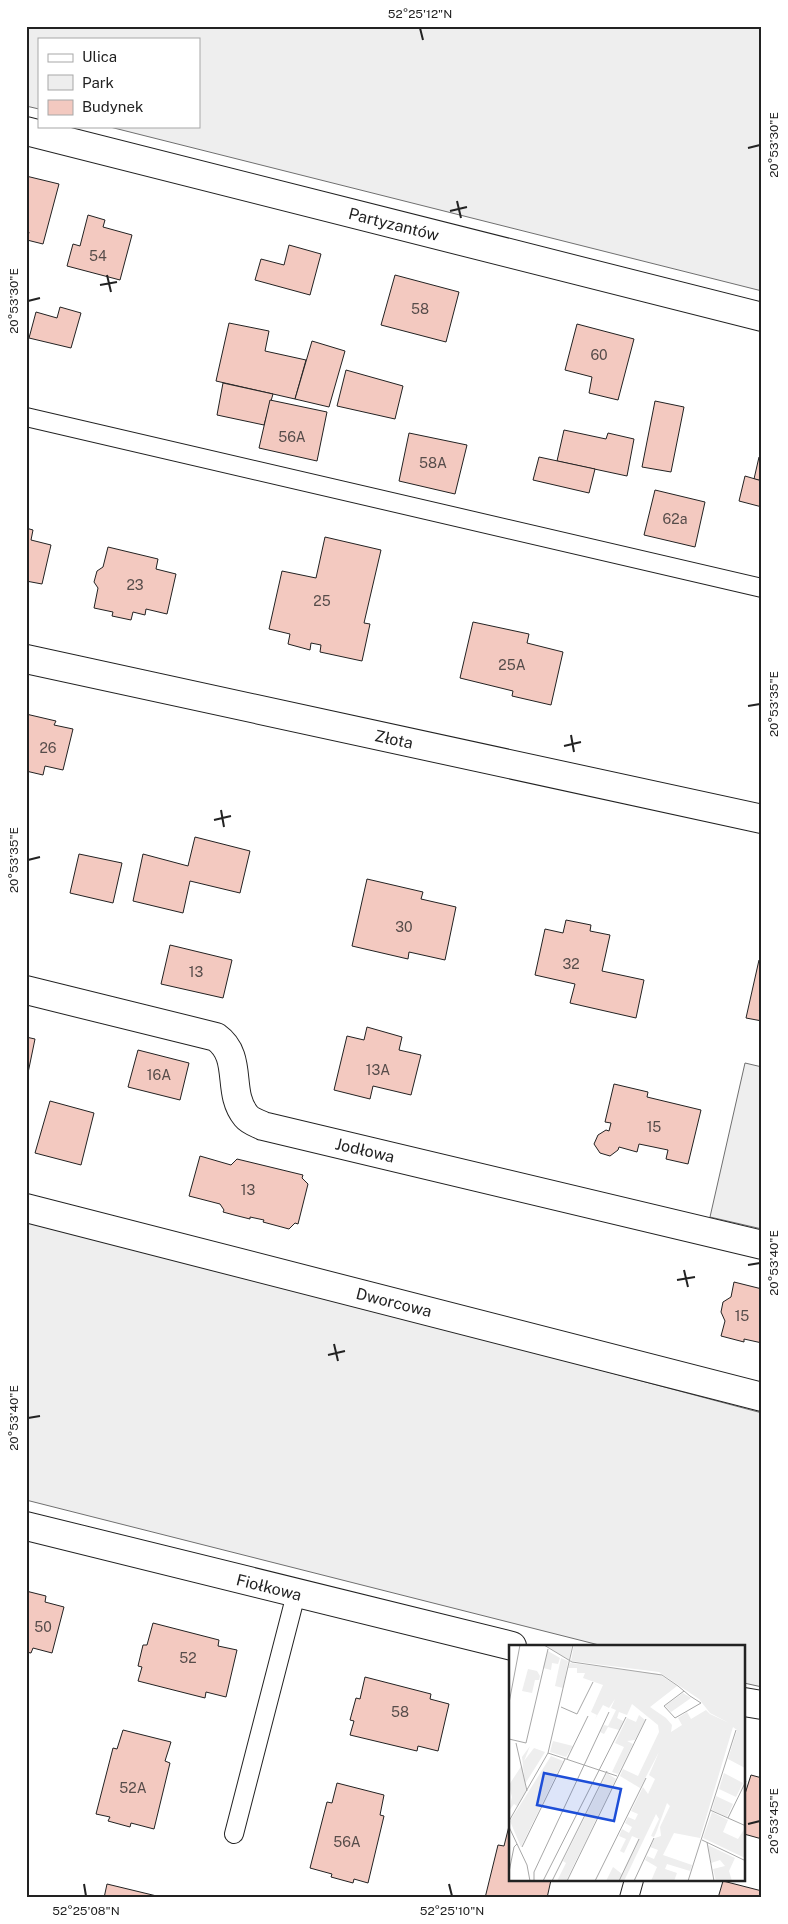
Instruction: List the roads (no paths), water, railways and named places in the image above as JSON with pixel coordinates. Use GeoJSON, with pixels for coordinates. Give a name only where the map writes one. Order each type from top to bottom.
{"type":"FeatureCollection","features":[{"type":"Feature","properties":{"kind":"street","name":"Partyzantów"},"geometry":{"type":"LineString","coordinates":[[26,131],[762,317]]}},
{"type":"Feature","properties":{"kind":"street","name":"Złota"},"geometry":{"type":"LineString","coordinates":[[26,658],[762,820]]}},
{"type":"Feature","properties":{"kind":"street","name":"Jodłowa"},"geometry":{"type":"LineString","coordinates":[[26,990],[216,1037],[228,1048],[241,1108],[246,1117],[263,1126],[762,1245]]}},
{"type":"Feature","properties":{"kind":"street","name":"Dworcowa"},"geometry":{"type":"LineString","coordinates":[[26,1208],[762,1396]]}},
{"type":"Feature","properties":{"kind":"street","name":"Fiołkowa"},"geometry":{"type":"LineString","coordinates":[[26,1526],[509,1645]]}},
{"type":"Feature","properties":{"kind":"street"},"geometry":{"type":"LineString","coordinates":[[746,1702],[762,1706]]}},
{"type":"Feature","properties":{"kind":"lane"},"geometry":{"type":"LineString","coordinates":[[26,417],[762,588]]}},
{"type":"Feature","properties":{"kind":"lane"},"geometry":{"type":"LineString","coordinates":[[234,1834],[296,1594]]}},
{"type":"Feature","properties":{"kind":"lane"},"geometry":{"type":"LineString","coordinates":[[629,1898],[633,1882]]}}]}
